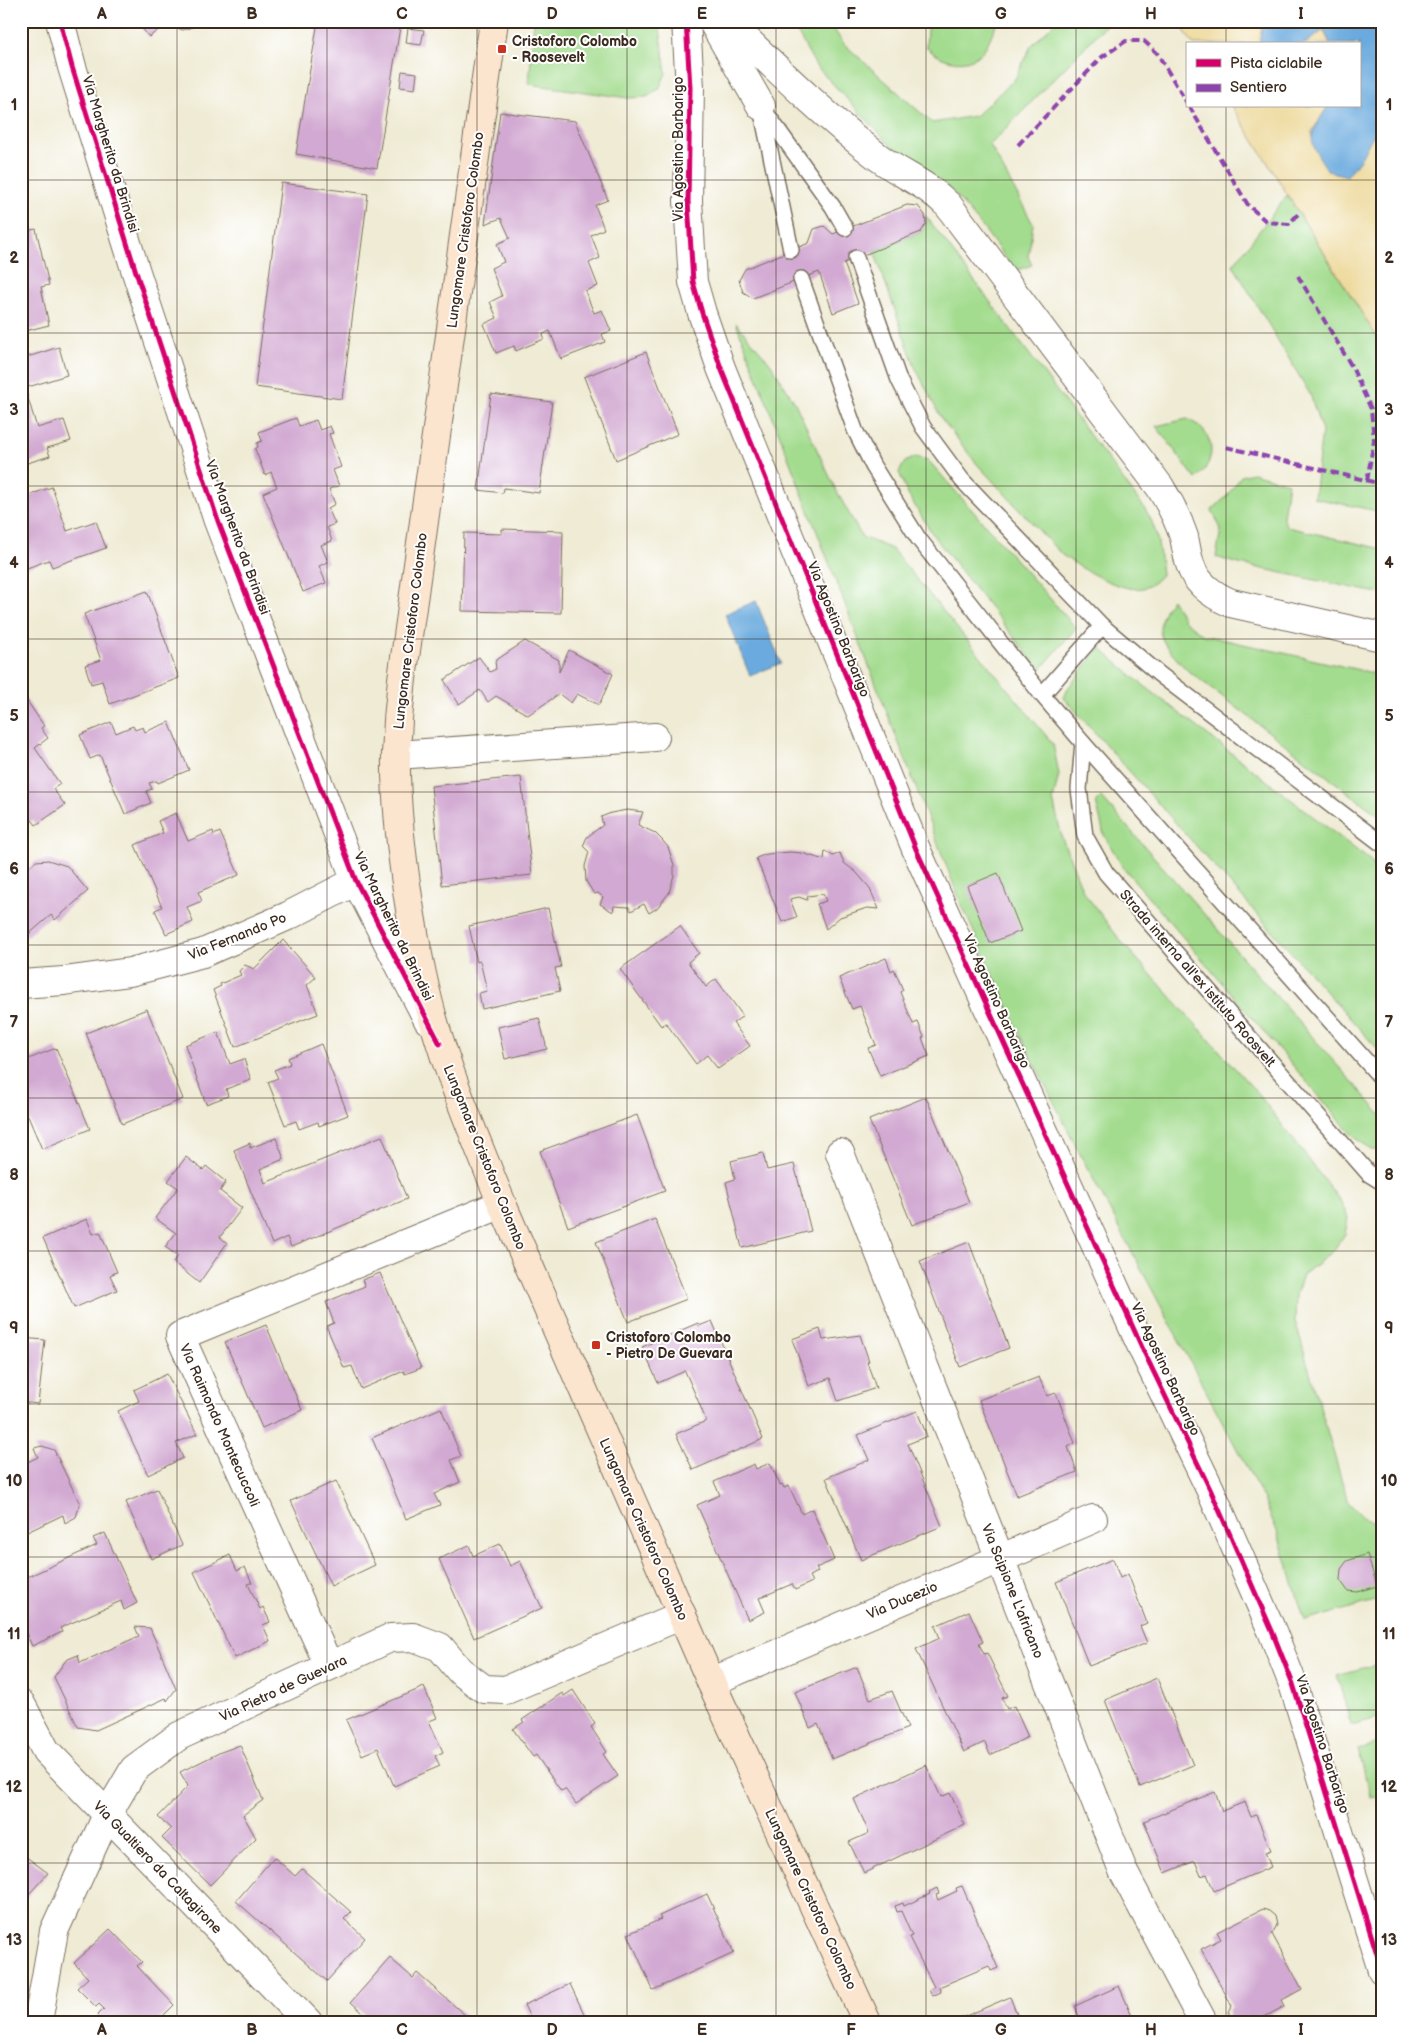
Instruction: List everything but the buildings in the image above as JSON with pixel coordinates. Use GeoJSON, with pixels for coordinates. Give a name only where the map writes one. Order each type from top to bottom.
{"type":"FeatureCollection","features":[{"type":"Feature","properties":{"kind":"main road","name":"Lungomare Cristoforo Colombo"},"geometry":{"type":"LineString","coordinates":[[494,21],[402,679],[396,755],[398,818],[418,956],[440,1044],[502,1204],[711,1682],[867,2022]]}},
{"type":"Feature","properties":{"kind":"street","name":"Via Margherito da Brindisi"},"geometry":{"type":"LineString","coordinates":[[60,21],[72,68],[136,272],[218,521],[356,881],[440,1044]]}},
{"type":"Feature","properties":{"kind":"street","name":"Via Agostino Barbarigo"},"geometry":{"type":"LineString","coordinates":[[686,21],[690,96],[688,201],[693,282],[715,350],[916,849],[1145,1354],[1210,1489],[1272,1631],[1293,1684],[1382,1970]]}},
{"type":"Feature","properties":{"kind":"street"},"geometry":{"type":"LineString","coordinates":[[712,21],[761,106]]}},
{"type":"Feature","properties":{"kind":"street"},"geometry":{"type":"LineString","coordinates":[[727,21],[845,130],[880,158],[922,183],[948,205],[1160,487],[1173,509],[1185,539],[1190,566],[1203,587],[1231,603],[1382,638]]}},
{"type":"Feature","properties":{"kind":"street"},"geometry":{"type":"LineString","coordinates":[[396,755],[655,737]]}},
{"type":"Feature","properties":{"kind":"street","name":"Via Fernando Po"},"geometry":{"type":"LineString","coordinates":[[21,984],[64,981],[130,972],[203,953],[288,916],[356,881]]}},
{"type":"Feature","properties":{"kind":"street","name":"Via Scipione L'africano"},"geometry":{"type":"LineString","coordinates":[[840,1153],[1124,1873],[1203,2022]]}},
{"type":"Feature","properties":{"kind":"street","name":"Via Raimondo Montecuccoli"},"geometry":{"type":"LineString","coordinates":[[329,1666],[180,1336],[502,1204]]}},
{"type":"Feature","properties":{"kind":"street","name":"Via Ducezio"},"geometry":{"type":"LineString","coordinates":[[711,1682],[1093,1519]]}},
{"type":"Feature","properties":{"kind":"street","name":"Via Pietro de Guevara"},"geometry":{"type":"LineString","coordinates":[[38,2022],[54,1931],[107,1815],[134,1770],[179,1736],[390,1638],[413,1637],[440,1647],[460,1671],[484,1690],[506,1690],[682,1615]]}},
{"type":"Feature","properties":{"kind":"street","name":"Via Gualtiero da Caltagirone"},"geometry":{"type":"LineString","coordinates":[[21,1704],[46,1751],[308,2022]]}},
{"type":"Feature","properties":{"kind":"lane"},"geometry":{"type":"LineString","coordinates":[[761,106],[833,207],[844,228]]}},
{"type":"Feature","properties":{"kind":"lane"},"geometry":{"type":"LineString","coordinates":[[761,106],[791,250]]}},
{"type":"Feature","properties":{"kind":"lane"},"geometry":{"type":"LineString","coordinates":[[856,258],[899,380],[923,427],[962,480],[1102,626],[1159,674],[1382,844]]}},
{"type":"Feature","properties":{"kind":"lane"},"geometry":{"type":"LineString","coordinates":[[801,279],[855,430],[873,466],[918,538],[1042,695],[1083,743],[1382,1079]]}},
{"type":"Feature","properties":{"kind":"lane"},"geometry":{"type":"LineString","coordinates":[[1042,695],[1102,626]]}},
{"type":"Feature","properties":{"kind":"lane","name":"Strada interna all'ex istituto Roosvelt"},"geometry":{"type":"LineString","coordinates":[[1083,743],[1079,789],[1085,836],[1106,872],[1369,1174],[1382,1182]]}},
{"type":"Feature","properties":{"kind":"green space"},"geometry":{"type":"Polygon","coordinates":[[[534,21],[659,21],[666,73],[659,89],[647,97],[628,98],[529,84],[534,21]]]}},
{"type":"Feature","properties":{"kind":"green space"},"geometry":{"type":"Polygon","coordinates":[[[791,21],[828,21],[844,44],[932,123],[975,116],[1015,79],[1031,46],[1056,21],[1110,21],[990,145],[1033,224],[1028,257],[1032,265],[1015,271],[984,229],[952,191],[896,151],[816,66],[791,21]]]}},
{"type":"Feature","properties":{"kind":"green space"},"geometry":{"type":"Polygon","coordinates":[[[931,21],[1001,21],[997,24],[982,52],[975,57],[961,62],[939,56],[926,47],[927,29],[931,21]]]}},
{"type":"Feature","properties":{"kind":"green space"},"geometry":{"type":"Polygon","coordinates":[[[1287,195],[1382,345],[1382,536],[1378,535],[1377,511],[1314,498],[1322,431],[1310,394],[1233,265],[1287,195]]]}},
{"type":"Feature","properties":{"kind":"green space"},"geometry":{"type":"Polygon","coordinates":[[[926,216],[1150,517],[1156,533],[1162,575],[1150,585],[1137,589],[1115,584],[1091,573],[1062,555],[976,463],[941,418],[915,367],[874,251],[921,232],[926,224],[926,216]]]}},
{"type":"Feature","properties":{"kind":"green space"},"geometry":{"type":"Polygon","coordinates":[[[736,323],[771,364],[795,403],[836,490],[862,537],[892,549],[1053,744],[1059,774],[1053,800],[1062,838],[1083,891],[1120,940],[1260,1096],[1341,1202],[1348,1218],[1345,1234],[1333,1251],[1303,1275],[1296,1295],[1295,1321],[1348,1502],[1363,1517],[1382,1528],[1382,1599],[1305,1621],[1277,1531],[1263,1498],[1081,1156],[1021,1037],[960,901],[736,323]]]}},
{"type":"Feature","properties":{"kind":"green space"},"geometry":{"type":"Polygon","coordinates":[[[1187,419],[1203,431],[1211,446],[1208,463],[1196,479],[1156,426],[1187,419]]]}},
{"type":"Feature","properties":{"kind":"green space"},"geometry":{"type":"Polygon","coordinates":[[[915,457],[928,460],[1076,628],[1040,670],[935,538],[907,493],[899,472],[905,462],[915,457]]]}},
{"type":"Feature","properties":{"kind":"green space"},"geometry":{"type":"Polygon","coordinates":[[[1253,473],[1288,483],[1283,517],[1287,527],[1382,549],[1382,594],[1235,563],[1216,557],[1221,529],[1212,510],[1228,495],[1241,476],[1253,473]]]}},
{"type":"Feature","properties":{"kind":"green space"},"geometry":{"type":"Polygon","coordinates":[[[1172,599],[1185,621],[1203,635],[1382,675],[1382,818],[1186,669],[1170,652],[1161,637],[1161,620],[1172,599]]]}},
{"type":"Feature","properties":{"kind":"green space"},"geometry":{"type":"Polygon","coordinates":[[[1100,648],[1138,681],[1372,862],[1382,898],[1382,1054],[1064,698],[1068,688],[1100,648]]]}},
{"type":"Feature","properties":{"kind":"green space"},"geometry":{"type":"Polygon","coordinates":[[[1101,797],[1382,1116],[1382,1150],[1372,1150],[1353,1136],[1122,866],[1104,835],[1096,802],[1101,797]]]}},
{"type":"Feature","properties":{"kind":"green space"},"geometry":{"type":"Polygon","coordinates":[[[1382,1663],[1382,1717],[1351,1725],[1337,1675],[1382,1663]]]}},
{"type":"Feature","properties":{"kind":"green space"},"geometry":{"type":"Polygon","coordinates":[[[1382,1742],[1382,1796],[1371,1798],[1358,1749],[1382,1742]]]}},
{"type":"Feature","properties":{"kind":"sand"},"geometry":{"type":"Polygon","coordinates":[[[1178,21],[1263,21],[1259,42],[1192,42],[1178,21]]]}},
{"type":"Feature","properties":{"kind":"sand"},"geometry":{"type":"Polygon","coordinates":[[[1324,30],[1329,42],[1307,42],[1324,30]]]}},
{"type":"Feature","properties":{"kind":"sand"},"geometry":{"type":"Polygon","coordinates":[[[1233,108],[1327,108],[1311,133],[1361,158],[1373,135],[1382,141],[1382,175],[1379,183],[1382,187],[1382,345],[1233,108]]]}},
{"type":"Feature","properties":{"kind":"water"},"geometry":{"type":"Polygon","coordinates":[[[1263,21],[1382,21],[1382,141],[1373,135],[1361,158],[1347,176],[1328,171],[1316,151],[1312,138],[1316,125],[1327,108],[1360,108],[1360,42],[1329,42],[1324,30],[1307,42],[1259,42],[1263,21]]]}},
{"type":"Feature","properties":{"kind":"water"},"geometry":{"type":"Polygon","coordinates":[[[756,601],[781,663],[750,676],[725,614],[756,601]]]}},
{"type":"Feature","properties":{"kind":"marked path"},"geometry":{"type":"LineString","coordinates":[[1018,145],[1102,57],[1126,41],[1144,41],[1157,53],[1186,101]]}},
{"type":"Feature","properties":{"kind":"marked path"},"geometry":{"type":"LineString","coordinates":[[1190,108],[1248,205],[1267,222],[1289,224],[1299,213]]}},
{"type":"Feature","properties":{"kind":"marked path"},"geometry":{"type":"LineString","coordinates":[[1298,276],[1352,367],[1371,409],[1374,440],[1367,481]]}},
{"type":"Feature","properties":{"kind":"marked path"},"geometry":{"type":"LineString","coordinates":[[1226,447],[1382,484]]}},
{"type":"Feature","properties":{"kind":"cycle path"},"geometry":{"type":"LineString","coordinates":[[60,21],[72,67],[136,272],[218,521],[356,881],[440,1044]]}},
{"type":"Feature","properties":{"kind":"cycle path"},"geometry":{"type":"LineString","coordinates":[[686,21],[690,88],[688,201],[693,282],[721,368],[916,849],[1145,1354],[1210,1489],[1272,1631],[1293,1684],[1382,1970]]}},
{"type":"Feature","properties":{"kind":"place","name":"Cristoforo Colombo - Roosevelt"},"geometry":{"type":"Point","coordinates":[502,49]}},
{"type":"Feature","properties":{"kind":"place","name":"Cristoforo Colombo - Pietro De Guevara"},"geometry":{"type":"Point","coordinates":[596,1345]}}]}
